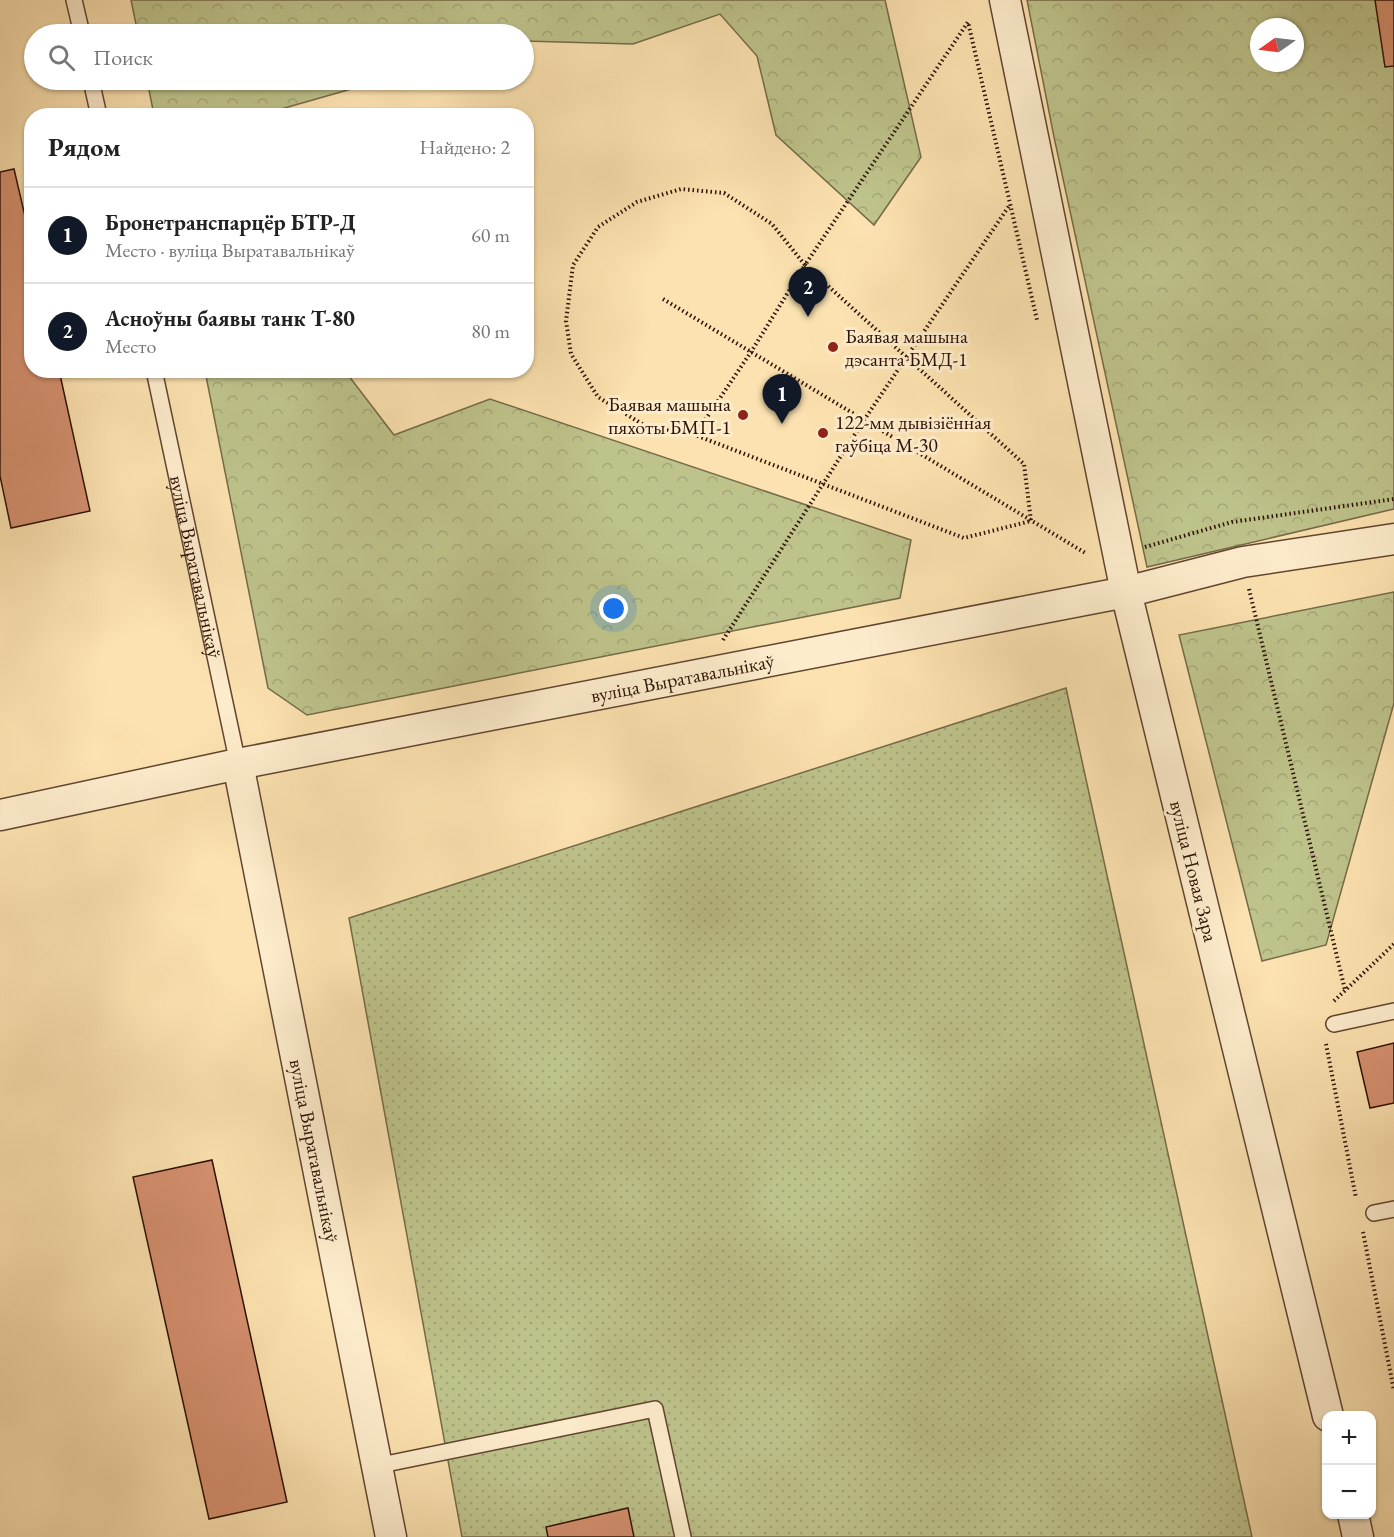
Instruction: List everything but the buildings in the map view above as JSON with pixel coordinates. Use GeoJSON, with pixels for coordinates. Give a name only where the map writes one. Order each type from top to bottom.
{"type":"FeatureCollection","features":[{"type":"Feature","properties":{"kind":"street","name":"вуліца Новая Зара"},"geometry":{"type":"LineString","coordinates":[[1005,0],[1126,592],[1327,1411]]}},
{"type":"Feature","properties":{"kind":"street"},"geometry":{"type":"LineString","coordinates":[[1126,592],[1243,562],[1394,539]]}},
{"type":"Feature","properties":{"kind":"street","name":"вуліца Выратавальнікаў"},"geometry":{"type":"LineString","coordinates":[[391,1537],[238,764],[1126,592]]}},
{"type":"Feature","properties":{"kind":"street"},"geometry":{"type":"LineString","coordinates":[[0,815],[238,764]]}},
{"type":"Feature","properties":{"kind":"street"},"geometry":{"type":"LineString","coordinates":[[1354,1519],[1358,1537]]}},
{"type":"Feature","properties":{"kind":"lane"},"geometry":{"type":"LineString","coordinates":[[74,0],[80,24]]}},
{"type":"Feature","properties":{"kind":"lane"},"geometry":{"type":"LineString","coordinates":[[94,90],[97,108]]}},
{"type":"Feature","properties":{"kind":"lane","name":"вуліца Выратавальнікаў"},"geometry":{"type":"LineString","coordinates":[[156,378],[238,764]]}},
{"type":"Feature","properties":{"kind":"lane"},"geometry":{"type":"LineString","coordinates":[[1334,1024],[1394,1011]]}},
{"type":"Feature","properties":{"kind":"lane"},"geometry":{"type":"LineString","coordinates":[[1374,1213],[1394,1209]]}},
{"type":"Feature","properties":{"kind":"lane"},"geometry":{"type":"LineString","coordinates":[[376,1466],[655,1409],[683,1537]]}},
{"type":"Feature","properties":{"kind":"path"},"geometry":{"type":"LineString","coordinates":[[695,435],[751,352],[805,265],[968,22],[1009,206],[1040,331]]}},
{"type":"Feature","properties":{"kind":"path"},"geometry":{"type":"LineString","coordinates":[[681,189],[724,193],[772,224],[805,265],[1024,464],[1031,521],[964,538],[695,435],[647,426],[598,397],[571,354],[566,321],[573,265],[598,227],[637,202],[681,189]]}},
{"type":"Feature","properties":{"kind":"path"},"geometry":{"type":"LineString","coordinates":[[722,641],[822,483],[1009,206]]}},
{"type":"Feature","properties":{"kind":"path"},"geometry":{"type":"LineString","coordinates":[[663,300],[1095,560],[1118,556],[1232,522],[1394,499]]}},
{"type":"Feature","properties":{"kind":"path"},"geometry":{"type":"LineString","coordinates":[[1232,522],[1345,990]]}},
{"type":"Feature","properties":{"kind":"path"},"geometry":{"type":"LineString","coordinates":[[1329,1006],[1394,944]]}},
{"type":"Feature","properties":{"kind":"path"},"geometry":{"type":"LineString","coordinates":[[1326,1040],[1358,1204]]}},
{"type":"Feature","properties":{"kind":"path"},"geometry":{"type":"LineString","coordinates":[[1362,1228],[1394,1391]]}},
{"type":"Feature","properties":{"kind":"green space"},"geometry":{"type":"Polygon","coordinates":[[[131,0],[885,0],[921,157],[874,225],[776,135],[757,56],[720,14],[633,44],[534,41],[534,24],[136,24],[131,0]]]}},
{"type":"Feature","properties":{"kind":"green space"},"geometry":{"type":"Polygon","coordinates":[[[1027,0],[1394,0],[1394,509],[1147,567],[1054,137],[1027,0]]]}},
{"type":"Feature","properties":{"kind":"green space"},"geometry":{"type":"Polygon","coordinates":[[[149,90],[348,90],[285,108],[153,108],[149,90]]]}},
{"type":"Feature","properties":{"kind":"green space"},"geometry":{"type":"Polygon","coordinates":[[[206,378],[350,378],[394,435],[490,399],[911,540],[900,598],[307,715],[268,688],[206,378]]]}},
{"type":"Feature","properties":{"kind":"green space"},"geometry":{"type":"Polygon","coordinates":[[[1394,592],[1394,703],[1326,945],[1262,961],[1179,635],[1394,592]]]}},
{"type":"Feature","properties":{"kind":"green space"},"geometry":{"type":"Polygon","coordinates":[[[1066,688],[1252,1537],[462,1537],[349,918],[1066,688]]]}},
{"type":"Feature","properties":{"kind":"place","name":"Асноўны баявы танк Т-80"},"geometry":{"type":"Point","coordinates":[808,317]}},
{"type":"Feature","properties":{"kind":"place","name":"Баявая машына дэсанта БМД-1"},"geometry":{"type":"Point","coordinates":[833,347]}},
{"type":"Feature","properties":{"kind":"place","name":"Баявая машына пяхоты БМП-1"},"geometry":{"type":"Point","coordinates":[743,415]}},
{"type":"Feature","properties":{"kind":"place","name":"Бронетранспарцёр БТР-Д"},"geometry":{"type":"Point","coordinates":[782,424]}},
{"type":"Feature","properties":{"kind":"place","name":"122-мм дывізіённая гаўбіца М-30"},"geometry":{"type":"Point","coordinates":[823,433]}}]}
